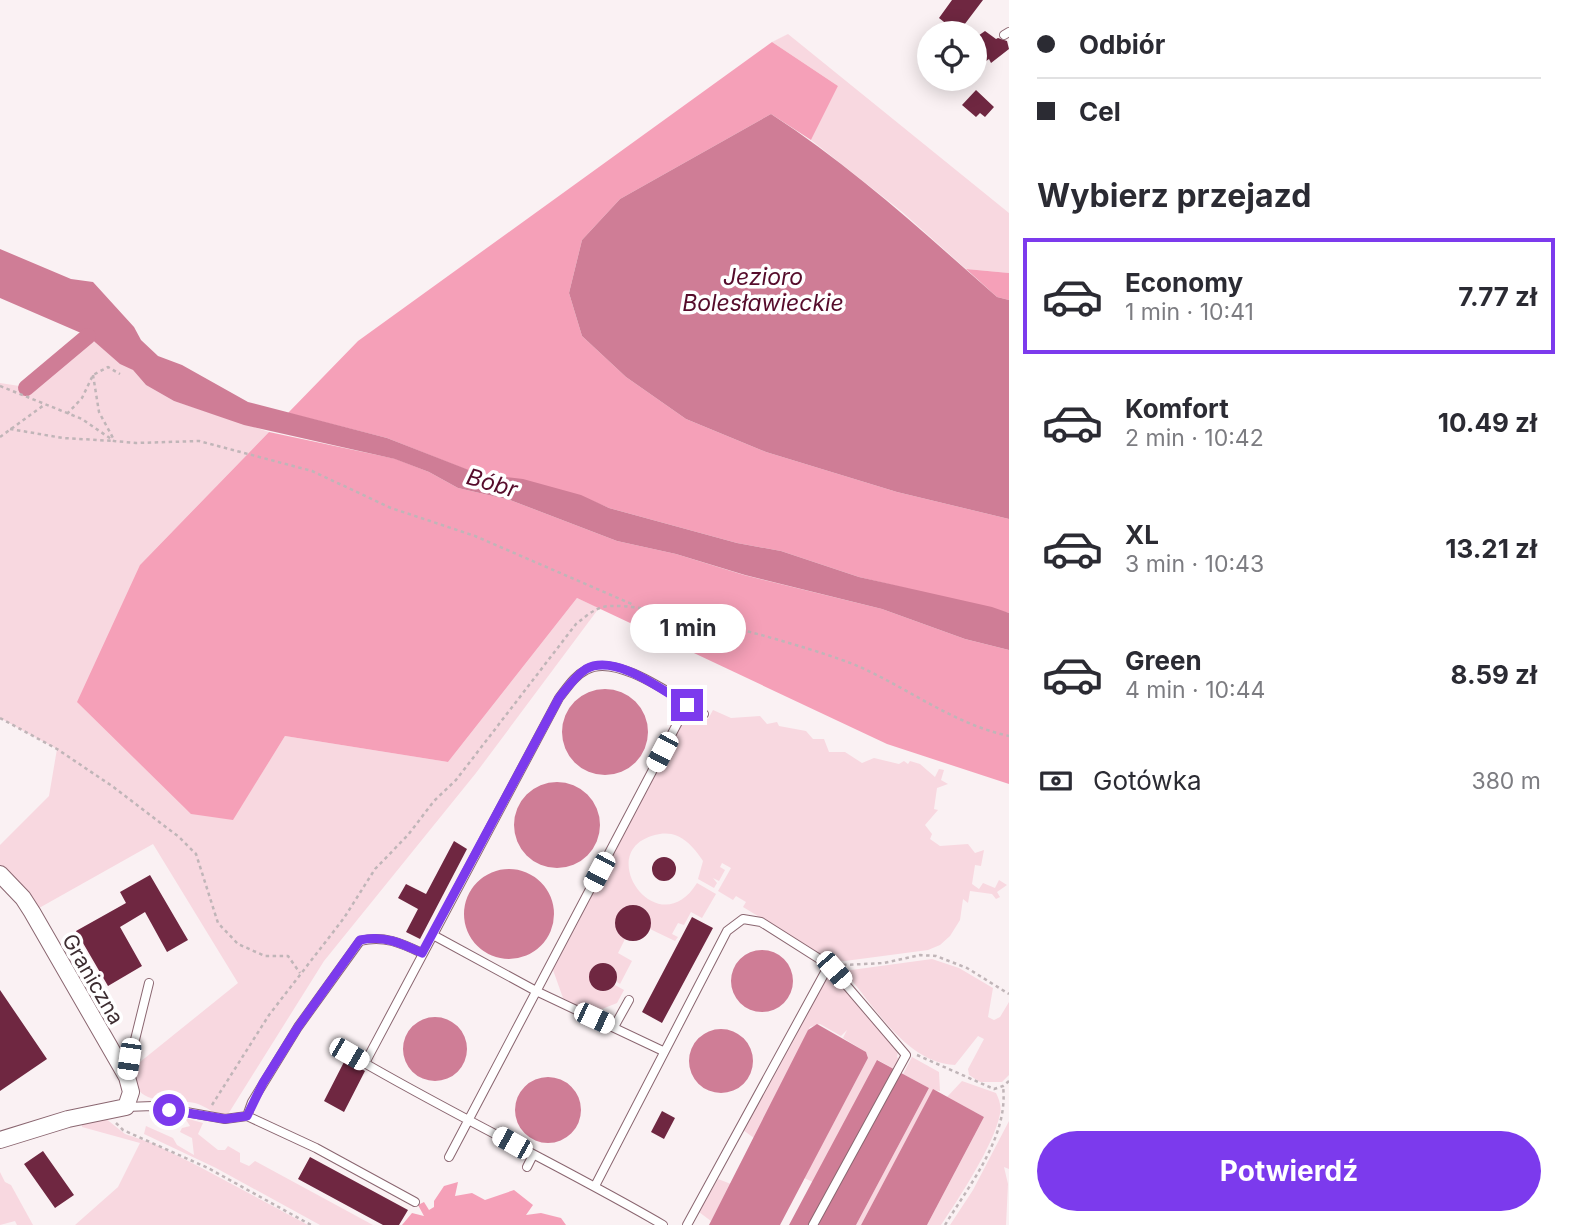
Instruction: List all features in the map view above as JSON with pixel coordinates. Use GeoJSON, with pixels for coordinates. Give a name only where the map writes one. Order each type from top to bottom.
{"type":"FeatureCollection","features":[{"type":"Feature","properties":{"kind":"street","name":"Graniczna"},"geometry":{"type":"LineString","coordinates":[[0,874],[23,898],[32,912],[127,1077]]}},
{"type":"Feature","properties":{"kind":"street"},"geometry":{"type":"LineString","coordinates":[[0,1140],[126,1107],[131,1092],[127,1077]]}},
{"type":"Feature","properties":{"kind":"lane"},"geometry":{"type":"LineString","coordinates":[[365,1063],[559,698],[577,676],[600,664],[621,667],[704,714]]}},
{"type":"Feature","properties":{"kind":"lane"},"geometry":{"type":"LineString","coordinates":[[449,1157],[687,705]]}},
{"type":"Feature","properties":{"kind":"lane"},"geometry":{"type":"LineString","coordinates":[[596,1185],[727,931],[743,919],[761,922],[829,965],[906,1055],[813,1225]]}},
{"type":"Feature","properties":{"kind":"lane"},"geometry":{"type":"LineString","coordinates":[[433,935],[536,991],[663,1051]]}},
{"type":"Feature","properties":{"kind":"lane"},"geometry":{"type":"LineString","coordinates":[[247,1116],[258,1092],[298,1027],[360,940],[376,937],[396,941],[422,953]]}},
{"type":"Feature","properties":{"kind":"lane"},"geometry":{"type":"LineString","coordinates":[[687,1225],[829,965]]}},
{"type":"Feature","properties":{"kind":"lane"},"geometry":{"type":"LineString","coordinates":[[127,1077],[149,983]]}},
{"type":"Feature","properties":{"kind":"lane"},"geometry":{"type":"LineString","coordinates":[[614,1027],[629,1000]]}},
{"type":"Feature","properties":{"kind":"lane"},"geometry":{"type":"LineString","coordinates":[[349,1054],[533,1155],[596,1185],[663,1225]]}},
{"type":"Feature","properties":{"kind":"lane"},"geometry":{"type":"LineString","coordinates":[[126,1107],[153,1106],[204,1117],[234,1120],[247,1116],[316,1148],[415,1202]]}},
{"type":"Feature","properties":{"kind":"lane"},"geometry":{"type":"LineString","coordinates":[[527,1167],[533,1155]]}},
{"type":"Feature","properties":{"kind":"path"},"geometry":{"type":"LineString","coordinates":[[67,414],[82,398],[93,375],[108,367],[120,374]]}},
{"type":"Feature","properties":{"kind":"path"},"geometry":{"type":"LineString","coordinates":[[93,375],[99,412],[114,441]]}},
{"type":"Feature","properties":{"kind":"path"},"geometry":{"type":"LineString","coordinates":[[0,386],[82,419],[114,441]]}},
{"type":"Feature","properties":{"kind":"path"},"geometry":{"type":"LineString","coordinates":[[0,437],[44,405]]}},
{"type":"Feature","properties":{"kind":"path"},"geometry":{"type":"LineString","coordinates":[[10,429],[82,440],[136,443],[199,441],[312,471],[391,508],[475,536],[640,608]]}},
{"type":"Feature","properties":{"kind":"path"},"geometry":{"type":"LineString","coordinates":[[204,1117],[269,1015],[344,918],[375,869],[408,835],[434,801],[456,780],[576,624],[603,607],[640,608],[749,632],[860,667],[968,724],[1009,736]]}},
{"type":"Feature","properties":{"kind":"path"},"geometry":{"type":"LineString","coordinates":[[0,718],[57,749],[179,836],[196,854],[218,923],[238,944],[265,957],[288,956],[300,973]]}},
{"type":"Feature","properties":{"kind":"path"},"geometry":{"type":"LineString","coordinates":[[829,965],[884,963],[920,955],[936,956],[967,968],[1009,994]]}},
{"type":"Feature","properties":{"kind":"path"},"geometry":{"type":"LineString","coordinates":[[906,1055],[916,1055],[994,1089],[1009,1080]]}},
{"type":"Feature","properties":{"kind":"path"},"geometry":{"type":"LineString","coordinates":[[945,1225],[1001,1126],[1006,1107],[1003,1086]]}},
{"type":"Feature","properties":{"kind":"path"},"geometry":{"type":"LineString","coordinates":[[103,1111],[123,1130],[208,1168],[312,1225]]}},
{"type":"Feature","properties":{"kind":"shaded area"},"geometry":{"type":"Polygon","coordinates":[[[788,34],[1009,213],[1009,273],[966,269],[901,211],[811,140],[838,86],[772,42],[788,34]]]}},
{"type":"Feature","properties":{"kind":"shaded area"},"geometry":{"type":"Polygon","coordinates":[[[772,42],[838,86],[811,140],[771,114],[620,199],[582,240],[569,293],[582,336],[626,377],[686,419],[766,452],[897,492],[1009,519],[1009,613],[859,577],[781,551],[737,543],[609,508],[583,497],[480,475],[387,438],[288,413],[358,341],[772,42]]]}},
{"type":"Feature","properties":{"kind":"shaded area"},"geometry":{"type":"Polygon","coordinates":[[[966,269],[1009,273],[1009,300],[997,297],[966,269]]]}},
{"type":"Feature","properties":{"kind":"shaded area"},"geometry":{"type":"Polygon","coordinates":[[[88,336],[117,361],[133,370],[146,385],[174,401],[269,432],[140,565],[233,819],[285,736],[448,762],[577,598],[599,608],[476,773],[324,961],[225,1119],[195,1103],[151,1098],[142,1094],[137,1087],[136,1077],[140,1062],[238,983],[153,844],[32,912],[0,874],[0,845],[49,796],[57,749],[0,718],[0,383],[26,387],[88,336]]]}},
{"type":"Feature","properties":{"kind":"shaded area"},"geometry":{"type":"Polygon","coordinates":[[[269,432],[396,459],[429,472],[458,488],[510,500],[617,541],[882,609],[965,639],[1009,650],[1009,784],[887,744],[577,598],[448,762],[285,736],[233,820],[191,814],[77,702],[140,565],[269,432]]]}},
{"type":"Feature","properties":{"kind":"shaded area"},"geometry":{"type":"Polygon","coordinates":[[[713,710],[731,718],[760,716],[767,724],[777,722],[779,726],[806,731],[813,739],[824,739],[829,752],[845,752],[862,763],[874,758],[899,764],[904,761],[908,764],[910,761],[920,764],[935,777],[939,769],[944,770],[941,780],[948,784],[937,788],[934,809],[938,810],[925,825],[932,834],[930,839],[940,846],[968,844],[975,853],[984,850],[981,866],[975,865],[972,884],[979,889],[983,883],[995,888],[999,880],[1007,885],[997,892],[1000,897],[996,899],[992,894],[970,891],[968,903],[963,899],[960,920],[950,936],[940,945],[928,950],[845,961],[830,960],[743,907],[746,902],[736,896],[733,900],[718,891],[731,868],[722,863],[720,867],[725,870],[719,881],[713,878],[717,883],[714,888],[698,879],[703,861],[690,845],[680,837],[660,834],[639,842],[630,856],[630,872],[636,887],[649,899],[664,904],[681,900],[697,883],[716,894],[702,918],[691,912],[684,925],[678,923],[672,934],[678,937],[675,941],[650,929],[650,918],[640,906],[624,907],[615,923],[617,932],[625,939],[618,953],[632,961],[620,984],[617,982],[616,970],[607,963],[593,967],[589,978],[593,987],[599,991],[607,991],[615,985],[624,990],[617,1003],[592,1013],[563,998],[553,970],[682,723],[694,715],[708,719],[713,710]]]}},
{"type":"Feature","properties":{"kind":"shaded area"},"geometry":{"type":"Polygon","coordinates":[[[932,959],[959,968],[993,988],[988,1017],[994,1020],[1000,1017],[1009,1002],[1009,1075],[1002,1082],[980,1082],[969,1075],[968,1069],[984,1039],[978,1036],[955,1065],[937,1062],[921,1054],[892,1030],[844,971],[932,959]]]}},
{"type":"Feature","properties":{"kind":"shaded area"},"geometry":{"type":"Polygon","coordinates":[[[831,975],[898,1052],[899,1059],[894,1069],[878,1060],[813,1182],[804,1178],[868,1058],[866,1052],[843,1038],[847,1030],[841,1036],[820,1024],[810,1027],[754,1138],[743,1130],[825,980],[831,975]]]}},
{"type":"Feature","properties":{"kind":"shaded area"},"geometry":{"type":"Polygon","coordinates":[[[912,1057],[939,1072],[940,1091],[933,1090],[861,1225],[856,1225],[929,1088],[903,1074],[912,1057]]]}},
{"type":"Feature","properties":{"kind":"shaded area"},"geometry":{"type":"Polygon","coordinates":[[[962,1081],[996,1093],[1000,1114],[991,1141],[941,1225],[927,1225],[984,1117],[947,1097],[962,1081]]]}},
{"type":"Feature","properties":{"kind":"shaded area"},"geometry":{"type":"Polygon","coordinates":[[[105,1118],[125,1134],[152,1143],[308,1225],[75,1225],[118,1187],[140,1143],[82,1127],[82,1123],[105,1118]]]}},
{"type":"Feature","properties":{"kind":"shaded area"},"geometry":{"type":"Polygon","coordinates":[[[185,1118],[203,1123],[198,1134],[218,1150],[225,1150],[228,1146],[240,1153],[240,1162],[249,1166],[255,1161],[373,1225],[320,1225],[216,1168],[144,1134],[146,1126],[173,1138],[177,1145],[194,1155],[192,1138],[180,1132],[182,1128],[190,1126],[185,1118]]]}},
{"type":"Feature","properties":{"kind":"shaded area"},"geometry":{"type":"Polygon","coordinates":[[[1009,1121],[1009,1169],[1004,1167],[1008,1184],[1006,1225],[950,1225],[973,1190],[1009,1121]]]}},
{"type":"Feature","properties":{"kind":"shaded area"},"geometry":{"type":"Polygon","coordinates":[[[0,1172],[5,1182],[11,1185],[33,1225],[17,1225],[15,1221],[0,1225],[0,1172]]]}},
{"type":"Feature","properties":{"kind":"shaded area"},"geometry":{"type":"Polygon","coordinates":[[[718,1179],[731,1184],[711,1221],[699,1212],[718,1179]]]}},
{"type":"Feature","properties":{"kind":"shaded area"},"geometry":{"type":"Polygon","coordinates":[[[458,1182],[455,1196],[472,1193],[485,1200],[514,1190],[533,1205],[526,1215],[541,1213],[561,1218],[566,1225],[402,1225],[412,1213],[424,1216],[418,1205],[424,1202],[429,1210],[434,1207],[434,1201],[444,1186],[458,1182]]]}},
{"type":"Feature","properties":{"kind":"water","name":"Jezioro Bolesławieckie"},"geometry":{"type":"Polygon","coordinates":[[[771,114],[859,178],[997,297],[1009,300],[1009,519],[897,492],[766,452],[686,419],[626,377],[582,336],[569,293],[582,240],[620,199],[771,114]]]}},
{"type":"Feature","properties":{"kind":"water","name":"Bóbr"},"geometry":{"type":"Polygon","coordinates":[[[0,249],[71,279],[93,282],[134,327],[141,340],[158,356],[182,365],[248,402],[387,438],[479,474],[523,479],[581,495],[609,508],[737,543],[781,551],[859,577],[992,607],[1009,613],[1009,650],[965,639],[882,609],[617,541],[510,500],[458,488],[429,472],[395,459],[244,425],[174,401],[146,385],[133,370],[120,364],[88,336],[0,298],[0,249]]]}},
{"type":"Feature","properties":{"kind":"water"},"geometry":{"type":"Polygon","coordinates":[[[605,689],[629,696],[641,708],[648,732],[641,756],[629,768],[605,775],[581,768],[569,756],[562,732],[569,708],[581,696],[605,689]]]}},
{"type":"Feature","properties":{"kind":"water"},"geometry":{"type":"Polygon","coordinates":[[[549,782],[565,782],[588,794],[597,808],[600,825],[597,842],[588,856],[565,868],[549,868],[533,861],[521,849],[514,833],[514,817],[521,801],[533,789],[549,782]]]}},
{"type":"Feature","properties":{"kind":"water"},"geometry":{"type":"Polygon","coordinates":[[[509,869],[534,877],[546,889],[554,914],[546,939],[534,951],[509,959],[484,951],[472,939],[464,914],[472,889],[484,877],[509,869]]]}},
{"type":"Feature","properties":{"kind":"water"},"geometry":{"type":"Polygon","coordinates":[[[756,950],[768,950],[784,959],[791,969],[791,993],[784,1003],[768,1012],[756,1012],[745,1007],[736,998],[731,987],[731,975],[736,964],[745,955],[756,950]]]}},
{"type":"Feature","properties":{"kind":"water"},"geometry":{"type":"Polygon","coordinates":[[[435,1017],[447,1019],[458,1026],[465,1037],[465,1061],[458,1072],[447,1079],[435,1081],[423,1079],[412,1072],[405,1061],[403,1049],[405,1037],[412,1026],[423,1019],[435,1017]]]}},
{"type":"Feature","properties":{"kind":"water"},"geometry":{"type":"Polygon","coordinates":[[[817,1024],[866,1052],[868,1058],[780,1225],[709,1225],[808,1030],[817,1024]]]}},
{"type":"Feature","properties":{"kind":"water"},"geometry":{"type":"Polygon","coordinates":[[[715,1029],[727,1029],[744,1038],[751,1049],[751,1073],[744,1084],[727,1093],[715,1093],[703,1088],[694,1079],[689,1067],[689,1055],[694,1043],[703,1034],[715,1029]]]}},
{"type":"Feature","properties":{"kind":"water"},"geometry":{"type":"Polygon","coordinates":[[[877,1060],[929,1088],[856,1225],[789,1225],[877,1060]]]}},
{"type":"Feature","properties":{"kind":"water"},"geometry":{"type":"Polygon","coordinates":[[[548,1077],[561,1080],[571,1087],[578,1097],[581,1110],[578,1123],[571,1133],[561,1140],[548,1143],[535,1140],[525,1133],[518,1123],[515,1110],[518,1097],[525,1087],[535,1080],[548,1077]]]}},
{"type":"Feature","properties":{"kind":"water"},"geometry":{"type":"Polygon","coordinates":[[[933,1089],[984,1117],[927,1225],[861,1225],[933,1089]]]}},
{"type":"Feature","properties":{"kind":"building"},"geometry":{"type":"Polygon","coordinates":[[[952,0],[983,0],[967,21],[943,21],[939,18],[952,0]]]}},
{"type":"Feature","properties":{"kind":"building"},"geometry":{"type":"Polygon","coordinates":[[[987,32],[996,39],[1007,41],[1009,49],[991,63],[989,59],[987,60],[987,32]]]}},
{"type":"Feature","properties":{"kind":"building"},"geometry":{"type":"Polygon","coordinates":[[[977,91],[994,107],[985,117],[980,113],[976,117],[962,105],[977,91]]]}},
{"type":"Feature","properties":{"kind":"building"},"geometry":{"type":"Polygon","coordinates":[[[454,841],[467,849],[420,939],[406,932],[418,909],[398,898],[406,884],[426,894],[454,841]]]}},
{"type":"Feature","properties":{"kind":"building"},"geometry":{"type":"Polygon","coordinates":[[[664,857],[673,860],[676,869],[673,878],[664,881],[655,878],[652,869],[655,860],[664,857]]]}},
{"type":"Feature","properties":{"kind":"building"},"geometry":{"type":"Polygon","coordinates":[[[150,875],[188,940],[167,952],[145,912],[120,927],[142,966],[108,986],[76,931],[126,903],[120,892],[150,875]]]}},
{"type":"Feature","properties":{"kind":"building"},"geometry":{"type":"Polygon","coordinates":[[[633,905],[646,910],[651,923],[646,936],[633,941],[620,936],[615,923],[620,910],[633,905]]]}},
{"type":"Feature","properties":{"kind":"building"},"geometry":{"type":"Polygon","coordinates":[[[692,917],[713,928],[662,1023],[642,1012],[692,917]]]}},
{"type":"Feature","properties":{"kind":"building"},"geometry":{"type":"Polygon","coordinates":[[[603,963],[613,967],[617,977],[613,987],[603,991],[593,987],[589,977],[593,967],[603,963]]]}},
{"type":"Feature","properties":{"kind":"building"},"geometry":{"type":"Polygon","coordinates":[[[0,990],[47,1059],[0,1091],[0,990]]]}},
{"type":"Feature","properties":{"kind":"building"},"geometry":{"type":"Polygon","coordinates":[[[345,1060],[365,1071],[344,1112],[324,1101],[345,1060]]]}},
{"type":"Feature","properties":{"kind":"building"},"geometry":{"type":"Polygon","coordinates":[[[662,1111],[675,1118],[664,1139],[651,1132],[662,1111]]]}},
{"type":"Feature","properties":{"kind":"building"},"geometry":{"type":"Polygon","coordinates":[[[43,1151],[74,1195],[55,1208],[24,1164],[43,1151]]]}},
{"type":"Feature","properties":{"kind":"building"},"geometry":{"type":"Polygon","coordinates":[[[310,1157],[408,1210],[399,1225],[383,1225],[298,1179],[310,1157]]]}},
{"type":"Feature","properties":{"kind":"waterway"},"geometry":{"type":"LineString","coordinates":[[26,388],[88,336]]}},
{"type":"Feature","properties":{"kind":"route"},"geometry":{"type":"LineString","coordinates":[[169,1110],[234,1120],[247,1116],[252,1102],[298,1027],[360,940],[376,937],[396,941],[422,953],[559,698],[587,668],[600,664],[621,667],[687,705]]}}]}
